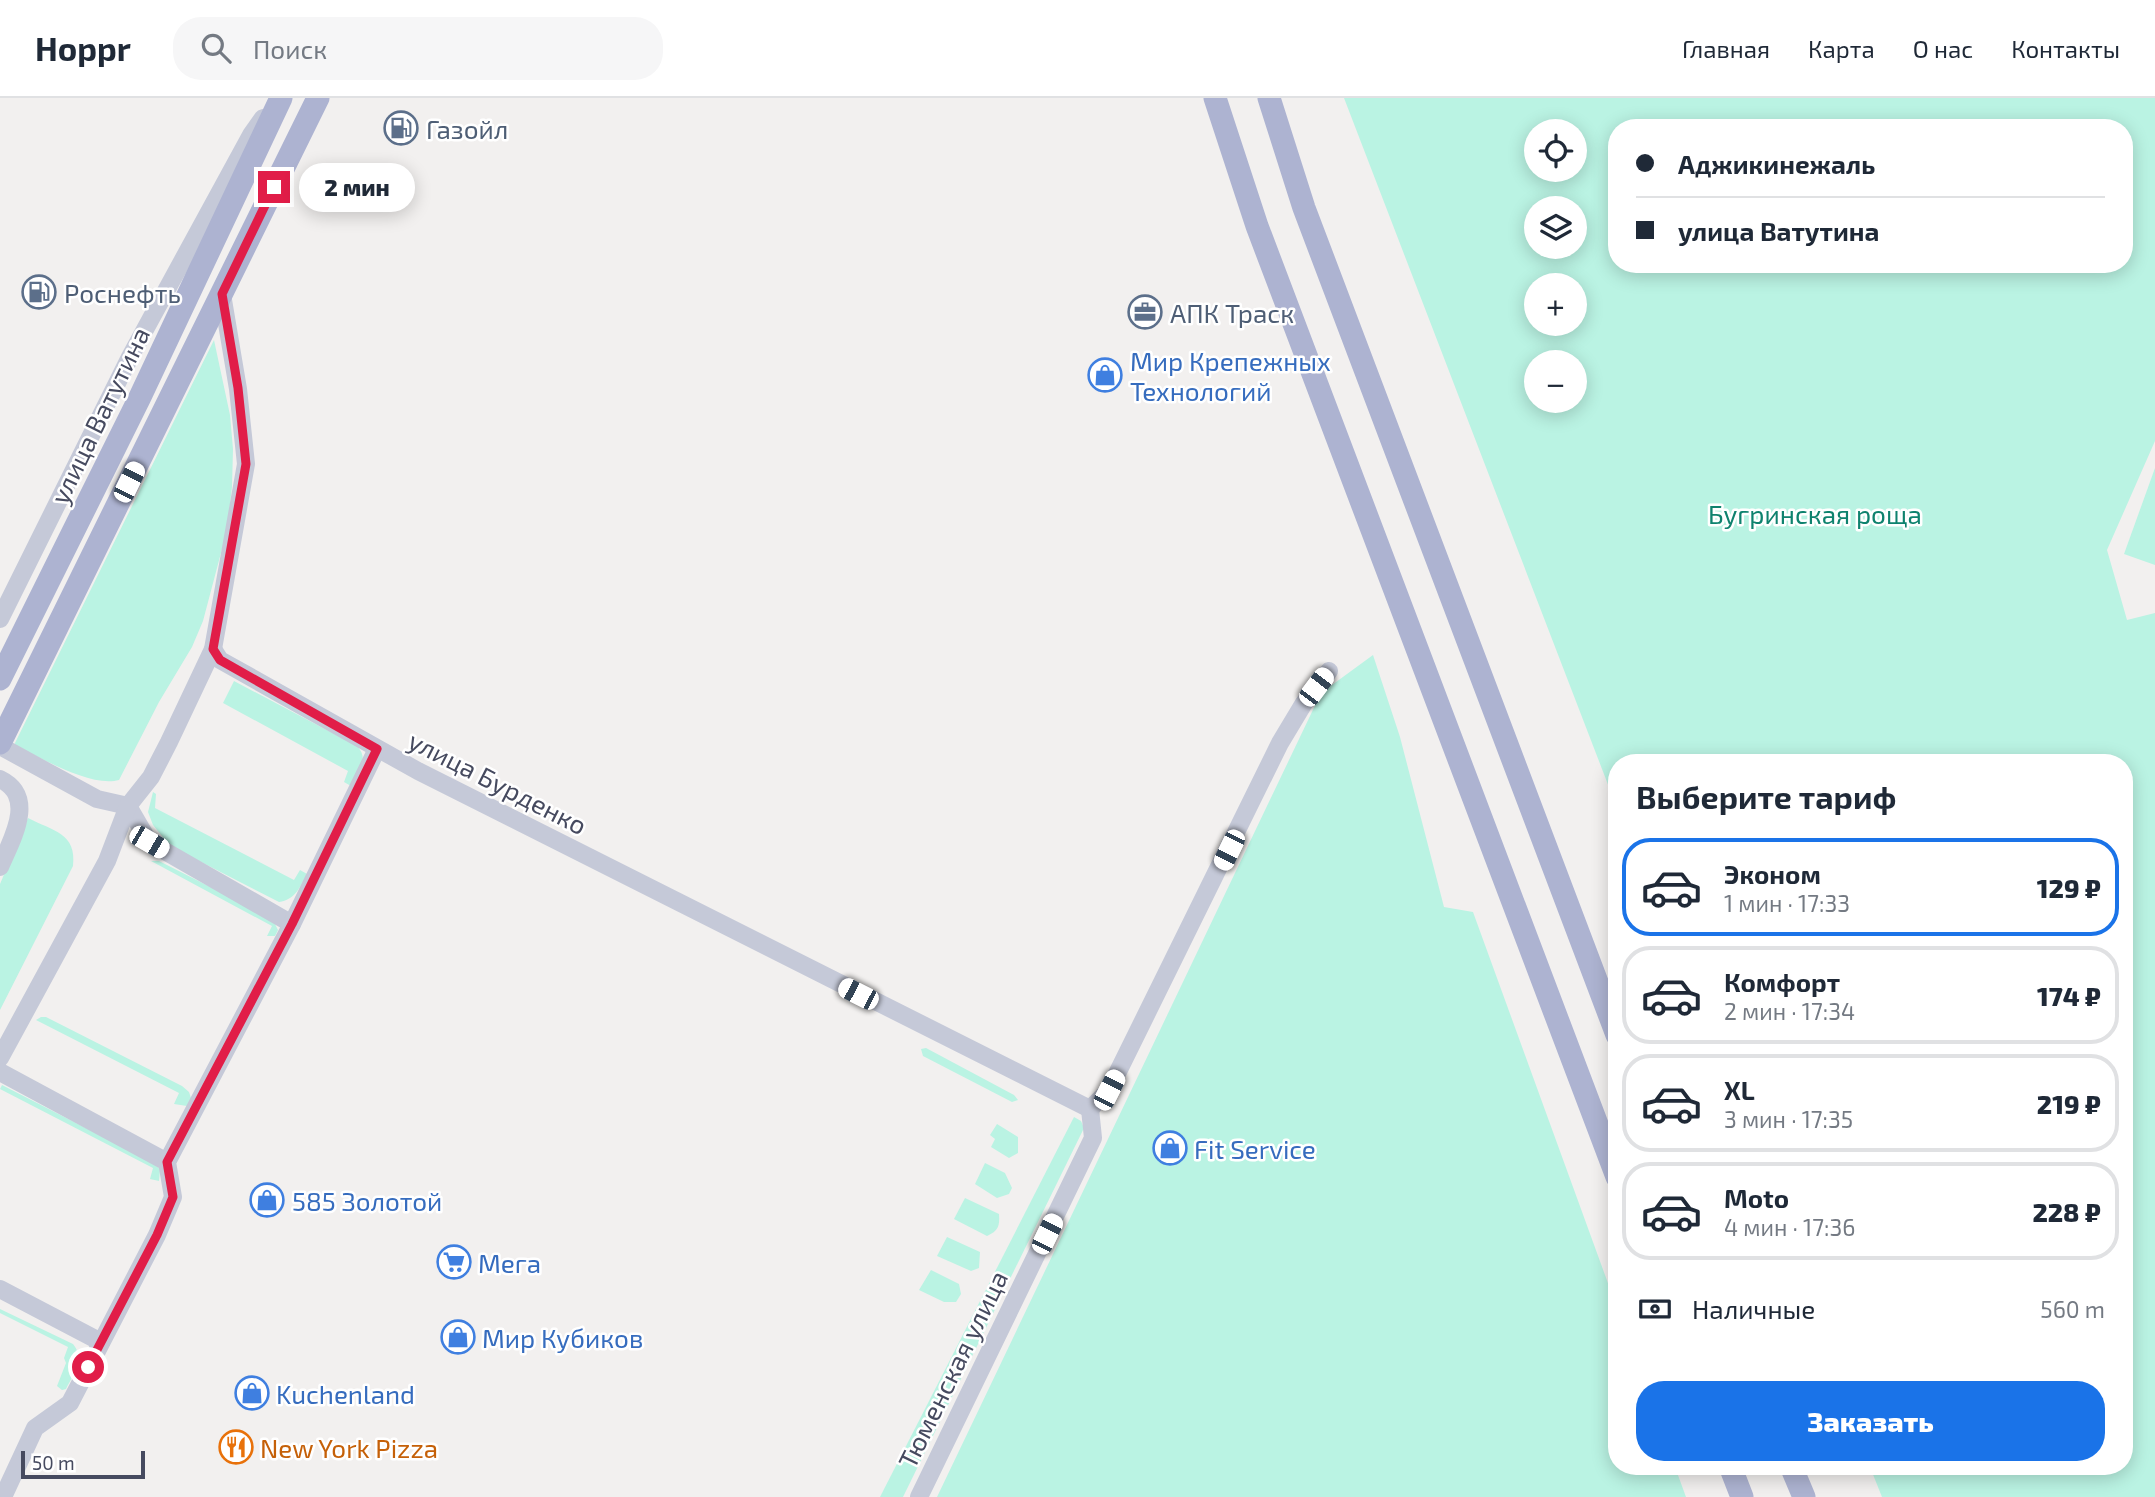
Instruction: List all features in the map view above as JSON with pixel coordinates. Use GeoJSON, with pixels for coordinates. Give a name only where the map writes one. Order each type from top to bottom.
{"type":"FeatureCollection","features":[{"type":"Feature","properties":{"kind":"main road","name":"улица Ватутина"},"geometry":{"type":"LineString","coordinates":[[0,679],[140,397],[279,98]]}},
{"type":"Feature","properties":{"kind":"main road"},"geometry":{"type":"LineString","coordinates":[[0,745],[318,98]]}},
{"type":"Feature","properties":{"kind":"main road"},"geometry":{"type":"LineString","coordinates":[[1214,98],[1257,226],[1608,1154]]}},
{"type":"Feature","properties":{"kind":"main road"},"geometry":{"type":"LineString","coordinates":[[1269,98],[1304,208],[1608,1011]]}},
{"type":"Feature","properties":{"kind":"main road"},"geometry":{"type":"LineString","coordinates":[[1733,1475],[1742,1497]]}},
{"type":"Feature","properties":{"kind":"main road"},"geometry":{"type":"LineString","coordinates":[[1795,1475],[1804,1497]]}},
{"type":"Feature","properties":{"kind":"street"},"geometry":{"type":"LineString","coordinates":[[0,620],[176,271],[251,135],[279,98]]}},
{"type":"Feature","properties":{"kind":"street"},"geometry":{"type":"LineString","coordinates":[[0,1058],[107,861],[128,806],[151,777],[213,649],[246,464],[238,388],[222,294]]}},
{"type":"Feature","properties":{"kind":"street","name":"улица Бурденко"},"geometry":{"type":"LineString","coordinates":[[213,649],[220,660],[377,749],[1090,1109]]}},
{"type":"Feature","properties":{"kind":"street"},"geometry":{"type":"LineString","coordinates":[[1090,1109],[1109,1090],[1280,743],[1304,704],[1329,671]]}},
{"type":"Feature","properties":{"kind":"street"},"geometry":{"type":"LineString","coordinates":[[0,745],[97,799],[128,806],[149,842],[292,924]]}},
{"type":"Feature","properties":{"kind":"street"},"geometry":{"type":"LineString","coordinates":[[3,1497],[35,1428],[70,1403],[157,1235],[173,1197],[167,1162],[292,924],[377,749]]}},
{"type":"Feature","properties":{"kind":"street"},"geometry":{"type":"LineString","coordinates":[[0,779],[12,785],[20,802],[17,827],[0,867]]}},
{"type":"Feature","properties":{"kind":"street"},"geometry":{"type":"LineString","coordinates":[[0,1072],[167,1162]]}},
{"type":"Feature","properties":{"kind":"street","name":"Тюменская улица"},"geometry":{"type":"LineString","coordinates":[[919,1497],[1093,1138],[1090,1109]]}},
{"type":"Feature","properties":{"kind":"street"},"geometry":{"type":"LineString","coordinates":[[0,1289],[101,1342]]}},
{"type":"Feature","properties":{"kind":"green space","name":"Бугринская роща"},"geometry":{"type":"Polygon","coordinates":[[[1344,98],[2155,98],[2155,441],[2107,550],[2127,620],[2155,613],[2155,1497],[1882,1497],[1873,1475],[2133,1475],[2133,754],[1608,754],[1608,785],[1344,98]]]}},
{"type":"Feature","properties":{"kind":"green space"},"geometry":{"type":"Polygon","coordinates":[[[214,340],[230,415],[232,487],[227,530],[203,621],[192,647],[159,702],[119,780],[94,780],[80,776],[14,745],[214,340]]]}},
{"type":"Feature","properties":{"kind":"green space"},"geometry":{"type":"Polygon","coordinates":[[[2155,468],[2155,565],[2124,554],[2155,468]]]}},
{"type":"Feature","properties":{"kind":"green space"},"geometry":{"type":"Polygon","coordinates":[[[1373,655],[1400,737],[1444,907],[1473,912],[1608,1283],[1608,1475],[1678,1475],[1686,1497],[937,1497],[1321,693],[1373,655]]]}},
{"type":"Feature","properties":{"kind":"green space"},"geometry":{"type":"Polygon","coordinates":[[[234,681],[357,746],[363,761],[351,786],[344,782],[348,771],[223,703],[234,681]]]}},
{"type":"Feature","properties":{"kind":"green space"},"geometry":{"type":"Polygon","coordinates":[[[153,792],[156,794],[155,808],[294,880],[300,870],[307,874],[299,888],[289,899],[279,902],[170,846],[153,825],[148,812],[153,792]]]}},
{"type":"Feature","properties":{"kind":"green space"},"geometry":{"type":"Polygon","coordinates":[[[28,818],[54,830],[67,840],[71,846],[73,866],[0,1010],[0,884],[28,818]]]}},
{"type":"Feature","properties":{"kind":"green space"},"geometry":{"type":"Polygon","coordinates":[[[151,861],[159,861],[272,918],[278,930],[275,936],[267,936],[272,926],[151,861]]]}},
{"type":"Feature","properties":{"kind":"green space"},"geometry":{"type":"Polygon","coordinates":[[[46,1017],[182,1086],[191,1098],[187,1106],[174,1104],[179,1093],[36,1020],[46,1017]]]}},
{"type":"Feature","properties":{"kind":"green space"},"geometry":{"type":"Polygon","coordinates":[[[926,1048],[1014,1095],[1018,1100],[1012,1102],[923,1056],[921,1049],[926,1048]]]}},
{"type":"Feature","properties":{"kind":"green space"},"geometry":{"type":"Polygon","coordinates":[[[2,1085],[156,1164],[160,1170],[159,1181],[150,1179],[153,1168],[0,1089],[2,1085]]]}},
{"type":"Feature","properties":{"kind":"green space"},"geometry":{"type":"Polygon","coordinates":[[[1074,1117],[1081,1121],[1084,1128],[903,1497],[880,1497],[1074,1117]]]}},
{"type":"Feature","properties":{"kind":"green space"},"geometry":{"type":"Polygon","coordinates":[[[997,1124],[1018,1137],[1018,1153],[1009,1158],[991,1147],[995,1139],[990,1135],[997,1124]]]}},
{"type":"Feature","properties":{"kind":"green space"},"geometry":{"type":"Polygon","coordinates":[[[985,1163],[1005,1173],[1012,1188],[1009,1194],[997,1198],[975,1184],[985,1163]]]}},
{"type":"Feature","properties":{"kind":"green space"},"geometry":{"type":"Polygon","coordinates":[[[965,1198],[999,1214],[999,1225],[994,1232],[987,1236],[954,1219],[965,1198]]]}},
{"type":"Feature","properties":{"kind":"green space"},"geometry":{"type":"Polygon","coordinates":[[[947,1237],[980,1252],[979,1268],[971,1271],[937,1256],[947,1237]]]}},
{"type":"Feature","properties":{"kind":"green space"},"geometry":{"type":"Polygon","coordinates":[[[931,1270],[959,1284],[961,1294],[956,1302],[944,1302],[919,1290],[931,1270]]]}},
{"type":"Feature","properties":{"kind":"green space"},"geometry":{"type":"Polygon","coordinates":[[[0,1309],[73,1344],[79,1361],[66,1389],[62,1390],[57,1386],[66,1363],[64,1358],[68,1347],[0,1313],[0,1309]]]}},
{"type":"Feature","properties":{"kind":"place","name":"Газойл"},"geometry":{"type":"Point","coordinates":[401,128]}},
{"type":"Feature","properties":{"kind":"place","name":"Роснефть"},"geometry":{"type":"Point","coordinates":[39,292]}},
{"type":"Feature","properties":{"kind":"place","name":"АПК Траск"},"geometry":{"type":"Point","coordinates":[1145,312]}},
{"type":"Feature","properties":{"kind":"place","name":"Мир Крепежных Технологий"},"geometry":{"type":"Point","coordinates":[1105,375]}},
{"type":"Feature","properties":{"kind":"place","name":"Fit Service"},"geometry":{"type":"Point","coordinates":[1170,1148]}},
{"type":"Feature","properties":{"kind":"place","name":"585 Золотой"},"geometry":{"type":"Point","coordinates":[267,1200]}},
{"type":"Feature","properties":{"kind":"place","name":"Мега"},"geometry":{"type":"Point","coordinates":[454,1262]}},
{"type":"Feature","properties":{"kind":"place","name":"Мир Кубиков"},"geometry":{"type":"Point","coordinates":[458,1337]}},
{"type":"Feature","properties":{"kind":"place","name":"Kuchenland"},"geometry":{"type":"Point","coordinates":[252,1393]}},
{"type":"Feature","properties":{"kind":"place","name":"New York Pizza"},"geometry":{"type":"Point","coordinates":[236,1447]}},
{"type":"Feature","properties":{"kind":"route"},"geometry":{"type":"LineString","coordinates":[[88,1367],[157,1235],[173,1197],[167,1162],[292,924],[377,749],[220,660],[213,649],[246,464],[238,388],[222,294],[274,187]]}}]}
